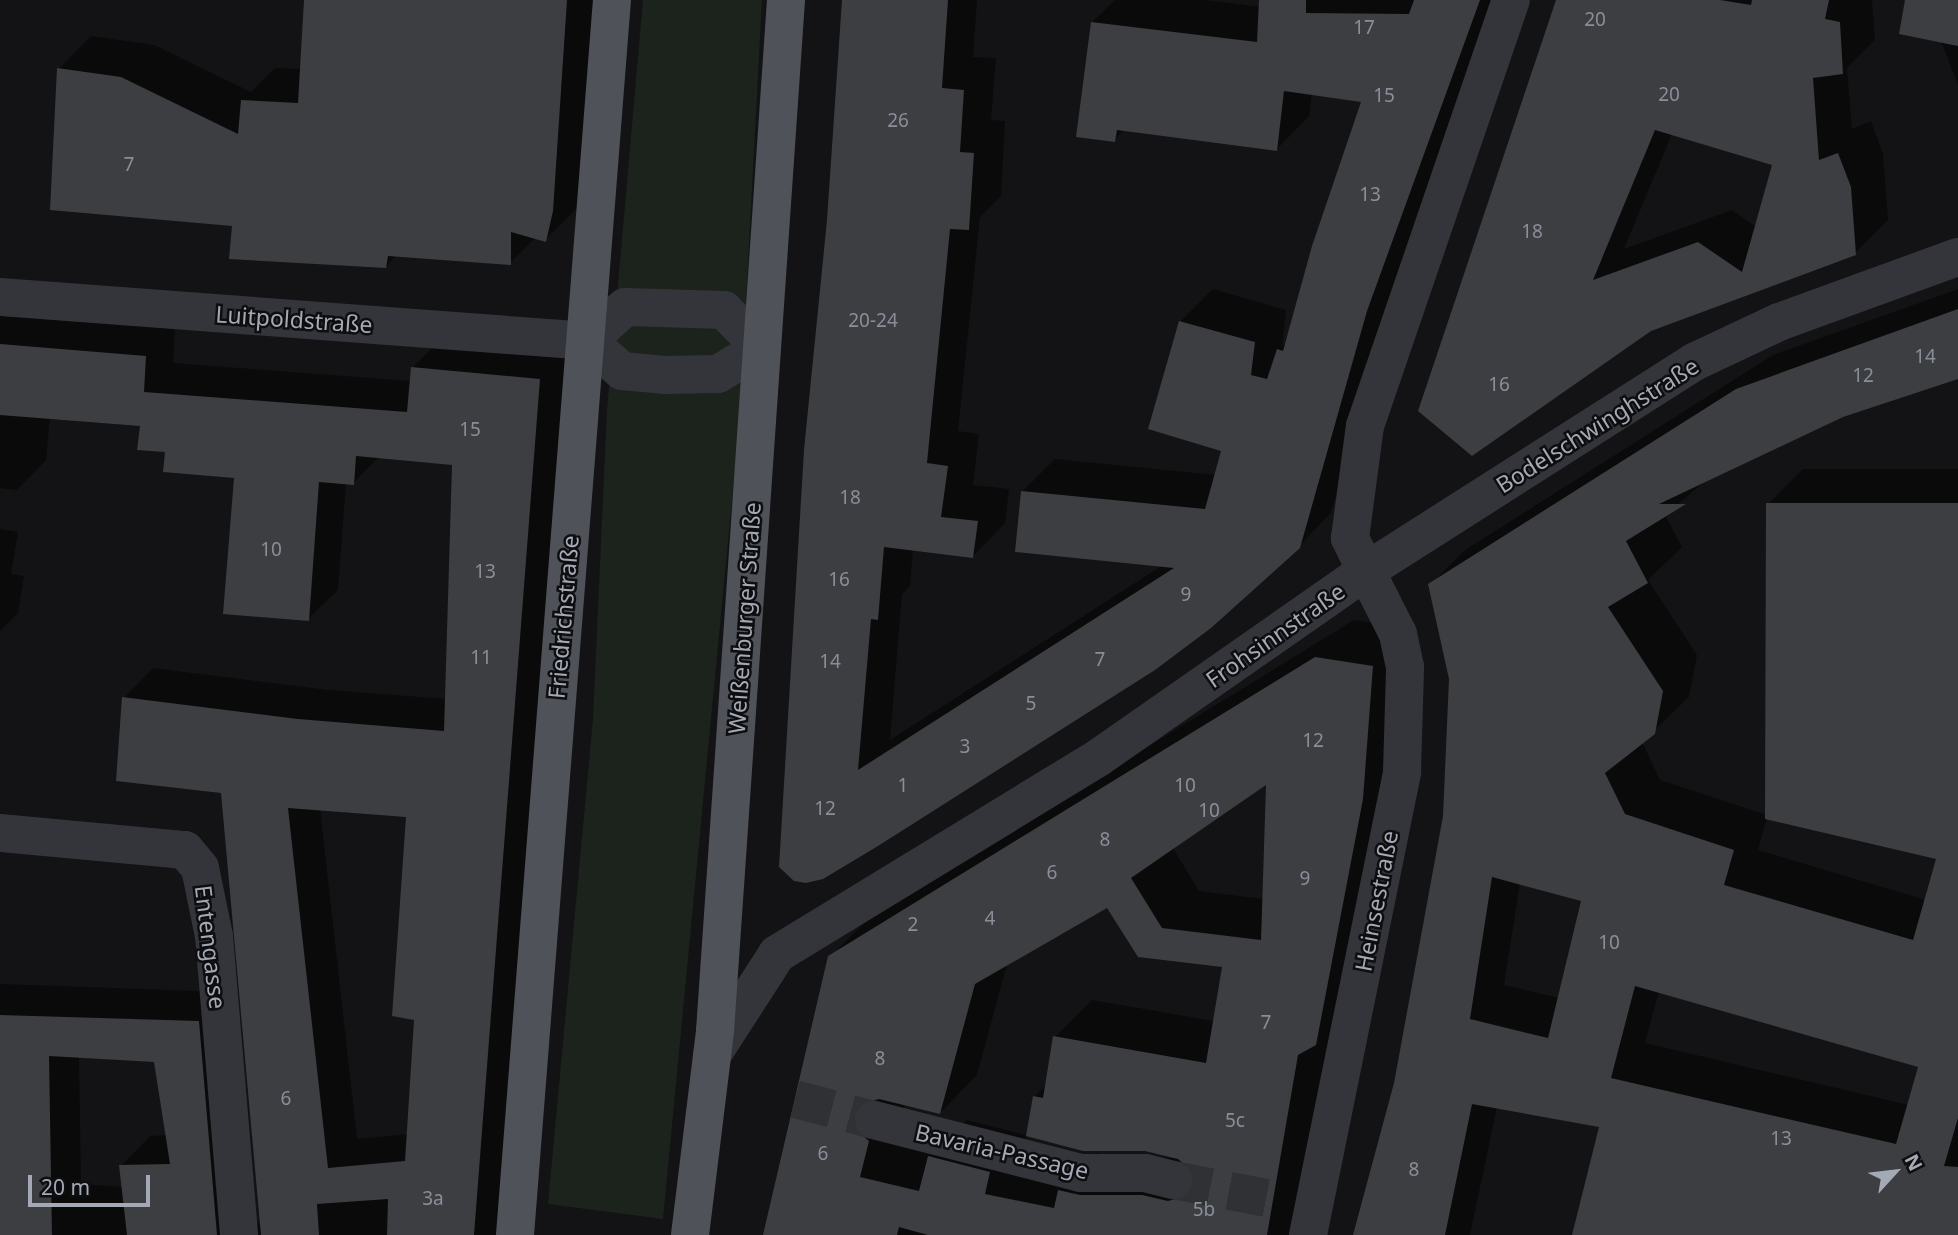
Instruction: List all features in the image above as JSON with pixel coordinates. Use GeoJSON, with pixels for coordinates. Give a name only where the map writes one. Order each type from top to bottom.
{"type":"FeatureCollection","features":[{"type":"Feature","properties":{"kind":"main road","name":"Friedrichstraße"},"geometry":{"type":"LineString","coordinates":[[515,1235],[588,341],[612,0]]}},
{"type":"Feature","properties":{"kind":"main road","name":"Weißenburger Straße"},"geometry":{"type":"LineString","coordinates":[[690,1235],[712,1055],[786,0]]}},
{"type":"Feature","properties":{"kind":"street","name":"Frohsinnstraße"},"geometry":{"type":"LineString","coordinates":[[712,1055],[777,954],[1098,758],[1366,571],[1350,538],[1365,426],[1511,0]]}},
{"type":"Feature","properties":{"kind":"street","name":"Bodelschwinghstraße"},"geometry":{"type":"LineString","coordinates":[[1366,571],[1694,362],[1779,322],[1958,257]]}},
{"type":"Feature","properties":{"kind":"street","name":"Luitpoldstraße"},"geometry":{"type":"LineString","coordinates":[[0,296],[588,341]]}},
{"type":"Feature","properties":{"kind":"street"},"geometry":{"type":"LineString","coordinates":[[625,307],[724,310],[761,348],[718,373],[664,375],[622,371],[588,341],[625,307]]}},
{"type":"Feature","properties":{"kind":"street","name":"Heinsestraße"},"geometry":{"type":"LineString","coordinates":[[1308,1235],[1402,771],[1405,667],[1398,634],[1366,571]]}},
{"type":"Feature","properties":{"kind":"street","name":"Entengasse"},"geometry":{"type":"LineString","coordinates":[[0,833],[185,850],[200,868],[214,936],[239,1235]]}},
{"type":"Feature","properties":{"kind":"street","name":"Bavaria-Passage"},"geometry":{"type":"LineString","coordinates":[[874,1120],[1080,1173],[1145,1173],[1172,1180]]}},
{"type":"Feature","properties":{"kind":"shaded area"},"geometry":{"type":"Polygon","coordinates":[[[643,0],[762,0],[740,416],[663,1219],[548,1204],[593,719],[607,410],[643,0]]]}},
{"type":"Feature","properties":{"kind":"building"},"geometry":{"type":"Polygon","coordinates":[[[304,0],[567,0],[553,211],[546,242],[511,232],[511,265],[388,256],[386,268],[229,259],[232,226],[50,210],[57,68],[121,77],[238,134],[241,100],[298,103],[304,0]]]}},
{"type":"Feature","properties":{"kind":"building"},"geometry":{"type":"Polygon","coordinates":[[[842,0],[948,0],[942,88],[964,90],[960,152],[974,153],[969,230],[950,229],[927,463],[948,466],[941,517],[978,521],[973,558],[884,547],[878,620],[871,619],[858,770],[1174,568],[1015,552],[1021,491],[1205,509],[1221,451],[1148,429],[1179,321],[1255,342],[1251,375],[1267,379],[1277,349],[1283,351],[1312,246],[1361,102],[1284,91],[1277,151],[1117,130],[1115,142],[1076,137],[1091,22],[1257,42],[1259,0],[1306,0],[1306,13],[1409,14],[1414,0],[1480,0],[1367,311],[1300,548],[1211,628],[1155,670],[878,846],[823,879],[806,883],[794,881],[779,867],[804,450],[827,220],[842,0]]]}},
{"type":"Feature","properties":{"kind":"building"},"geometry":{"type":"Polygon","coordinates":[[[1556,0],[1720,0],[1751,5],[1752,0],[1829,0],[1825,19],[1840,22],[1843,74],[1813,78],[1819,160],[1838,153],[1851,187],[1856,255],[1651,331],[1472,456],[1418,411],[1556,0]],[[1655,130],[1593,280],[1698,242],[1742,272],[1772,165],[1655,130]]]}},
{"type":"Feature","properties":{"kind":"building"},"geometry":{"type":"Polygon","coordinates":[[[1905,0],[1958,0],[1958,46],[1899,34],[1905,0]]]}},
{"type":"Feature","properties":{"kind":"building"},"geometry":{"type":"Polygon","coordinates":[[[1958,309],[1958,379],[1843,417],[1659,504],[1686,504],[1626,541],[1648,583],[1608,607],[1663,691],[1655,734],[1605,773],[1625,814],[1734,850],[1724,885],[1913,940],[1936,859],[1765,819],[1766,503],[1958,503],[1958,1118],[1944,1166],[1958,1167],[1958,1235],[1572,1235],[1599,1127],[1472,1104],[1445,1235],[1353,1235],[1394,1083],[1443,816],[1449,679],[1428,584],[1736,389],[1958,309]],[[1492,877],[1470,1019],[1548,1038],[1581,901],[1492,877]],[[1635,986],[1611,1078],[1896,1144],[1918,1067],[1635,986]]]}},
{"type":"Feature","properties":{"kind":"building"},"geometry":{"type":"Polygon","coordinates":[[[0,344],[146,356],[144,392],[407,412],[411,367],[540,379],[474,1235],[387,1235],[388,1199],[317,1204],[319,1235],[261,1235],[221,793],[116,781],[122,697],[298,719],[444,731],[452,465],[356,456],[354,485],[319,482],[309,621],[223,614],[234,478],[163,472],[165,452],[137,450],[140,426],[0,415],[0,344]],[[288,808],[328,1168],[405,1161],[414,1020],[392,1016],[406,817],[288,808]]]}},
{"type":"Feature","properties":{"kind":"building"},"geometry":{"type":"Polygon","coordinates":[[[1315,657],[1373,666],[1363,799],[1316,1045],[1298,1055],[1267,1235],[928,1235],[899,1227],[897,1235],[763,1235],[828,956],[1315,657]],[[1266,785],[1131,878],[1162,928],[1261,940],[1266,785]],[[1107,908],[975,984],[940,1114],[879,1099],[858,1105],[853,1127],[869,1141],[860,1177],[919,1191],[928,1156],[990,1172],[985,1194],[1054,1208],[1058,1190],[1080,1195],[1142,1195],[1168,1201],[1189,1195],[1194,1173],[1178,1159],[1145,1151],[1083,1151],[1026,1136],[1033,1096],[1043,1098],[1053,1036],[1206,1063],[1222,967],[1138,957],[1107,908]]]}},
{"type":"Feature","properties":{"kind":"building"},"geometry":{"type":"Polygon","coordinates":[[[0,1015],[199,1021],[217,1235],[127,1235],[119,1165],[170,1164],[154,1062],[49,1056],[52,1235],[0,1235],[0,1015]]]}},
{"type":"Feature","properties":{"kind":"tunnel"},"geometry":{"type":"LineString","coordinates":[[795,1099],[874,1120]]}},
{"type":"Feature","properties":{"kind":"tunnel"},"geometry":{"type":"LineString","coordinates":[[1173,1180],[1272,1199]]}}]}
